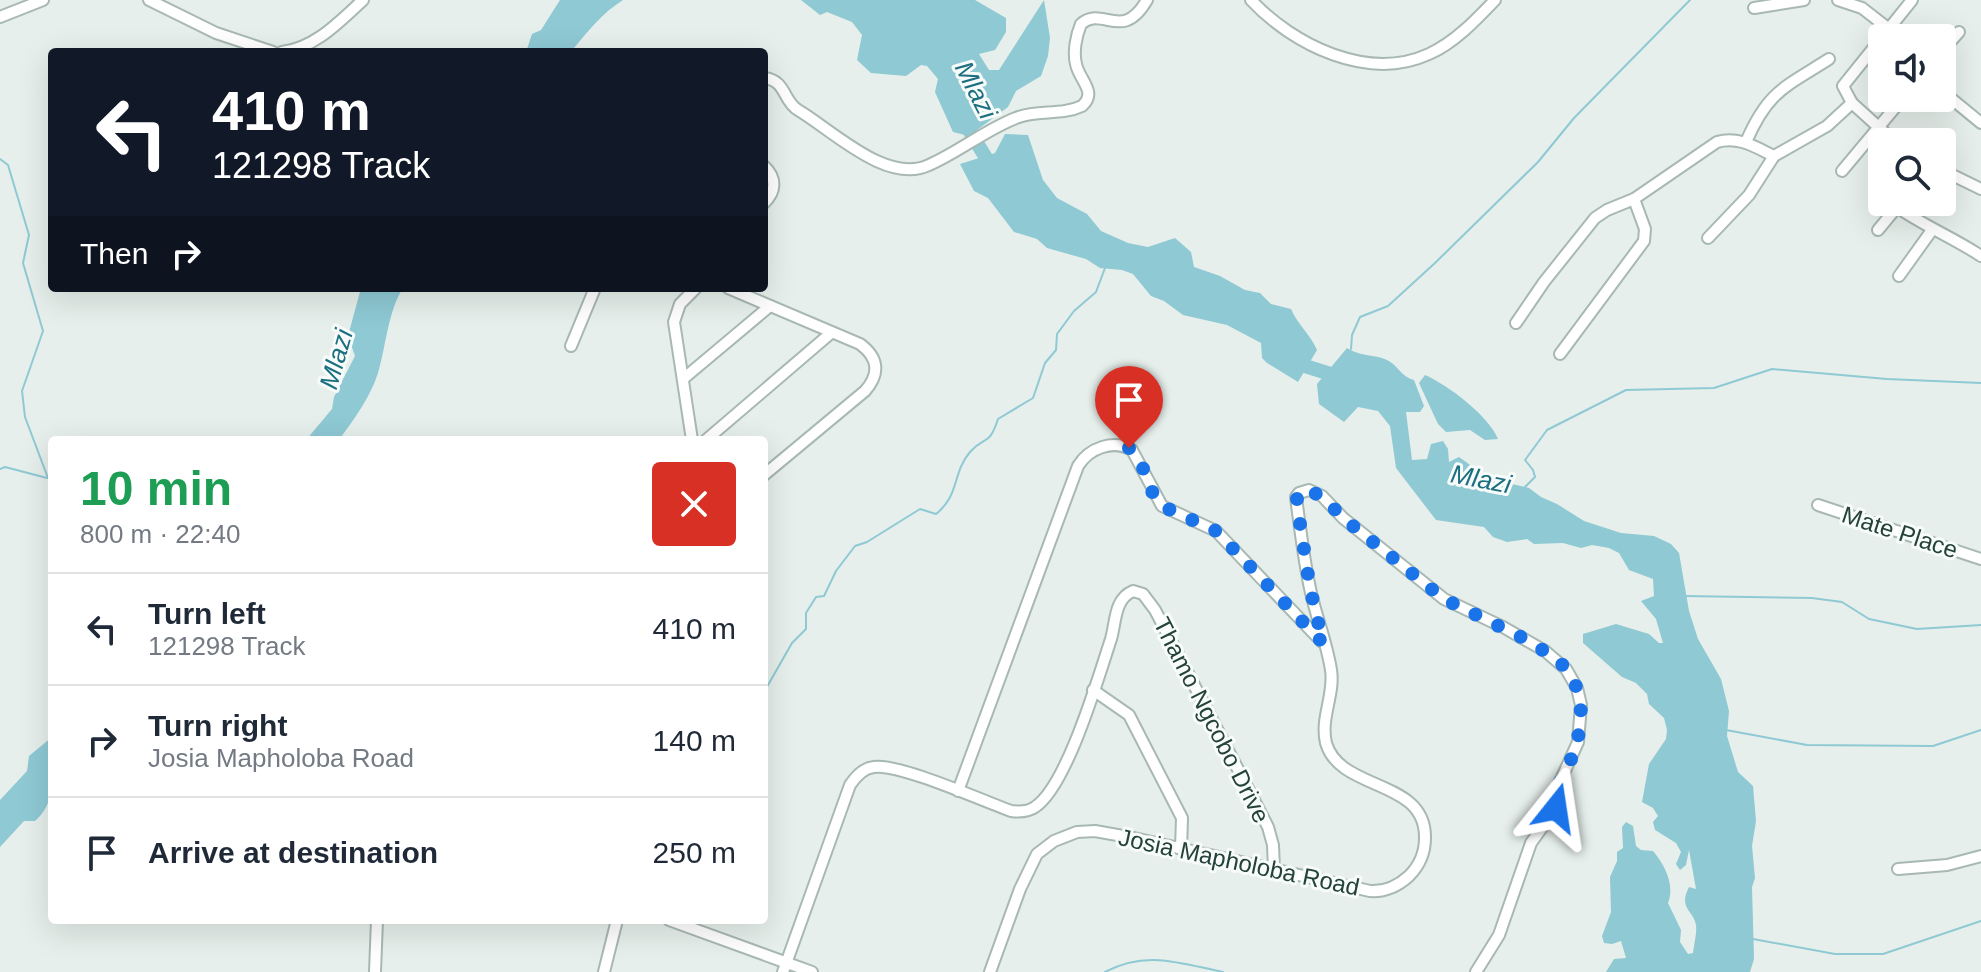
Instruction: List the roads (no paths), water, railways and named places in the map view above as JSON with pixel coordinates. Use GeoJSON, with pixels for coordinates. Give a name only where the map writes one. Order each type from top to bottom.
{"type":"FeatureCollection","features":[{"type":"Feature","properties":{"kind":"street"},"geometry":{"type":"LineString","coordinates":[[0,17],[43,0]]}},
{"type":"Feature","properties":{"kind":"street"},"geometry":{"type":"LineString","coordinates":[[149,0],[216,33],[261,48]]}},
{"type":"Feature","properties":{"kind":"street"},"geometry":{"type":"LineString","coordinates":[[300,48],[318,38],[363,0]]}},
{"type":"Feature","properties":{"kind":"street"},"geometry":{"type":"LineString","coordinates":[[768,79],[782,86],[796,108],[883,165],[901,169],[920,168],[1032,113],[1070,110],[1085,104],[1089,94],[1076,64],[1081,24],[1093,18],[1128,21],[1136,16],[1147,0]]}},
{"type":"Feature","properties":{"kind":"street"},"geometry":{"type":"LineString","coordinates":[[1251,0],[1283,30],[1299,39],[1328,52],[1379,63],[1410,61],[1429,54],[1461,32],[1495,0]]}},
{"type":"Feature","properties":{"kind":"street"},"geometry":{"type":"LineString","coordinates":[[1754,8],[1804,0]]}},
{"type":"Feature","properties":{"kind":"street"},"geometry":{"type":"LineString","coordinates":[[1838,0],[1862,8],[1883,24]]}},
{"type":"Feature","properties":{"kind":"street"},"geometry":{"type":"LineString","coordinates":[[1893,24],[1912,0]]}},
{"type":"Feature","properties":{"kind":"street"},"geometry":{"type":"LineString","coordinates":[[1956,35],[1959,32]]}},
{"type":"Feature","properties":{"kind":"street"},"geometry":{"type":"LineString","coordinates":[[1868,54],[1845,82],[1844,91],[1878,128],[1891,112]]}},
{"type":"Feature","properties":{"kind":"street"},"geometry":{"type":"LineString","coordinates":[[1746,142],[1768,101],[1789,83],[1829,59]]}},
{"type":"Feature","properties":{"kind":"street"},"geometry":{"type":"LineString","coordinates":[[1708,238],[1749,195],[1774,156],[1827,126],[1852,103]]}},
{"type":"Feature","properties":{"kind":"street"},"geometry":{"type":"LineString","coordinates":[[1956,103],[1978,121]]}},
{"type":"Feature","properties":{"kind":"street"},"geometry":{"type":"LineString","coordinates":[[1516,323],[1586,227],[1607,210],[1634,199],[1717,142],[1730,139],[1746,142],[1774,156]]}},
{"type":"Feature","properties":{"kind":"street"},"geometry":{"type":"LineString","coordinates":[[1842,171],[1868,140]]}},
{"type":"Feature","properties":{"kind":"street"},"geometry":{"type":"LineString","coordinates":[[768,171],[774,184],[768,199]]}},
{"type":"Feature","properties":{"kind":"street"},"geometry":{"type":"LineString","coordinates":[[1956,177],[1981,189]]}},
{"type":"Feature","properties":{"kind":"street"},"geometry":{"type":"LineString","coordinates":[[1560,354],[1642,245],[1645,229],[1634,199]]}},
{"type":"Feature","properties":{"kind":"street"},"geometry":{"type":"LineString","coordinates":[[1878,230],[1890,216]]}},
{"type":"Feature","properties":{"kind":"street"},"geometry":{"type":"LineString","coordinates":[[1914,216],[1932,230],[1953,238],[1981,256]]}},
{"type":"Feature","properties":{"kind":"street"},"geometry":{"type":"LineString","coordinates":[[1899,276],[1932,230]]}},
{"type":"Feature","properties":{"kind":"street"},"geometry":{"type":"LineString","coordinates":[[571,346],[593,292]]}},
{"type":"Feature","properties":{"kind":"street"},"geometry":{"type":"LineString","coordinates":[[691,292],[684,298],[675,315],[675,333],[691,436]]}},
{"type":"Feature","properties":{"kind":"street"},"geometry":{"type":"LineString","coordinates":[[737,292],[860,344],[872,354],[877,367],[874,379],[846,407],[768,472]]}},
{"type":"Feature","properties":{"kind":"street"},"geometry":{"type":"LineString","coordinates":[[683,379],[770,306]]}},
{"type":"Feature","properties":{"kind":"street"},"geometry":{"type":"LineString","coordinates":[[711,436],[831,333]]}},
{"type":"Feature","properties":{"kind":"street"},"geometry":{"type":"LineString","coordinates":[[958,791],[1078,466],[1084,457],[1095,450],[1118,445],[1132,450],[1162,506],[1216,531],[1323,643]]}},
{"type":"Feature","properties":{"kind":"street"},"geometry":{"type":"LineString","coordinates":[[1323,643],[1310,588],[1297,504],[1297,494],[1306,490],[1322,496],[1343,518],[1435,593],[1545,651],[1574,678],[1581,705],[1576,749],[1559,784],[1556,808],[1531,843],[1499,935],[1476,972]]}},
{"type":"Feature","properties":{"kind":"street","name":"Mate Place"},"geometry":{"type":"LineString","coordinates":[[1818,505],[1981,559]]}},
{"type":"Feature","properties":{"kind":"street","name":"Thamo Ngcobo Drive"},"geometry":{"type":"LineString","coordinates":[[1093,690],[1112,636],[1118,608],[1124,596],[1133,591],[1140,592],[1155,610],[1270,833],[1274,870]]}},
{"type":"Feature","properties":{"kind":"street","name":"Josia Mapholoba Road"},"geometry":{"type":"LineString","coordinates":[[990,972],[1030,864],[1037,854],[1067,834],[1087,830],[1361,889],[1382,891],[1408,877],[1424,850],[1423,820],[1411,804],[1349,771],[1329,752],[1324,726],[1332,673],[1323,643]]}},
{"type":"Feature","properties":{"kind":"street"},"geometry":{"type":"LineString","coordinates":[[784,967],[855,777],[868,768],[890,767],[1011,811],[1023,812],[1035,807],[1051,790],[1067,761],[1093,690],[1129,715],[1182,818],[1181,849]]}},
{"type":"Feature","properties":{"kind":"street"},"geometry":{"type":"LineString","coordinates":[[1898,869],[1947,865],[1981,856]]}},
{"type":"Feature","properties":{"kind":"street"},"geometry":{"type":"LineString","coordinates":[[375,972],[377,924]]}},
{"type":"Feature","properties":{"kind":"street"},"geometry":{"type":"LineString","coordinates":[[604,972],[616,924]]}},
{"type":"Feature","properties":{"kind":"street"},"geometry":{"type":"LineString","coordinates":[[679,924],[784,967],[812,972]]}},
{"type":"Feature","properties":{"kind":"water"},"geometry":{"type":"Polygon","coordinates":[[[560,0],[623,0],[602,17],[574,48],[527,48],[532,34],[541,30],[560,0]]]}},
{"type":"Feature","properties":{"kind":"water"},"geometry":{"type":"Polygon","coordinates":[[[801,0],[975,0],[1006,18],[1006,32],[995,50],[979,54],[989,70],[999,70],[1044,0],[1050,38],[1048,56],[1041,76],[1016,91],[1008,107],[969,136],[953,132],[935,92],[938,79],[927,66],[921,65],[906,76],[871,73],[857,60],[862,35],[852,22],[827,12],[820,15],[801,0]]]}},
{"type":"Feature","properties":{"kind":"water"},"geometry":{"type":"Polygon","coordinates":[[[1005,134],[1028,135],[1043,180],[1057,198],[1087,214],[1101,231],[1128,243],[1148,247],[1175,238],[1191,252],[1194,267],[1220,276],[1245,290],[1260,293],[1271,304],[1291,309],[1317,350],[1298,382],[1262,358],[1261,343],[1227,325],[1183,315],[1151,296],[1133,274],[1100,268],[1086,259],[1047,248],[1037,239],[1014,232],[988,198],[974,191],[960,164],[995,153],[1005,134]]]}},
{"type":"Feature","properties":{"kind":"water"},"geometry":{"type":"Polygon","coordinates":[[[360,292],[401,292],[375,382],[356,416],[342,436],[309,436],[332,409],[334,397],[355,356],[348,336],[360,292]]]}},
{"type":"Feature","properties":{"kind":"water"},"geometry":{"type":"Polygon","coordinates":[[[1347,348],[1387,360],[1414,380],[1424,406],[1420,412],[1406,412],[1412,460],[1427,459],[1431,444],[1443,441],[1448,449],[1449,462],[1459,457],[1499,481],[1529,488],[1584,521],[1621,533],[1654,536],[1671,544],[1679,553],[1689,611],[1698,639],[1721,679],[1729,711],[1727,736],[1738,772],[1753,786],[1756,821],[1752,846],[1755,878],[1752,887],[1754,959],[1750,972],[1606,972],[1614,959],[1626,958],[1621,941],[1604,943],[1602,936],[1611,912],[1610,877],[1617,861],[1617,852],[1623,848],[1622,827],[1626,822],[1633,826],[1636,846],[1641,850],[1653,851],[1665,869],[1670,889],[1668,903],[1681,930],[1680,942],[1688,954],[1693,953],[1696,935],[1696,925],[1685,900],[1689,887],[1696,889],[1689,850],[1686,865],[1680,870],[1676,864],[1681,852],[1676,843],[1655,830],[1653,822],[1658,816],[1653,808],[1642,802],[1649,764],[1666,739],[1664,718],[1649,704],[1647,694],[1636,683],[1622,677],[1583,643],[1583,634],[1616,624],[1649,634],[1663,643],[1656,619],[1641,601],[1654,596],[1653,579],[1629,570],[1619,553],[1609,548],[1592,545],[1581,548],[1563,543],[1534,544],[1527,539],[1507,542],[1493,537],[1484,527],[1436,520],[1396,468],[1390,426],[1378,411],[1358,407],[1344,422],[1319,404],[1317,384],[1347,348]]]}},
{"type":"Feature","properties":{"kind":"water"},"geometry":{"type":"Polygon","coordinates":[[[1425,375],[1467,402],[1498,439],[1485,440],[1470,430],[1446,432],[1438,424],[1419,383],[1425,375]]]}},
{"type":"Feature","properties":{"kind":"water"},"geometry":{"type":"Polygon","coordinates":[[[48,740],[48,804],[35,821],[24,821],[0,847],[0,800],[27,771],[29,756],[48,740]]]}},
{"type":"Feature","properties":{"kind":"waterway"},"geometry":{"type":"LineString","coordinates":[[1351,349],[1352,335],[1360,317],[1388,306],[1435,263],[1538,162],[1574,118],[1690,0]]}},
{"type":"Feature","properties":{"kind":"waterway","name":"Mlazi"},"geometry":{"type":"LineString","coordinates":[[969,130],[994,171]]}},
{"type":"Feature","properties":{"kind":"waterway"},"geometry":{"type":"LineString","coordinates":[[0,159],[8,165],[29,235],[23,263],[43,331],[22,391],[25,417],[48,478]]}},
{"type":"Feature","properties":{"kind":"waterway"},"geometry":{"type":"LineString","coordinates":[[768,685],[792,643],[806,629],[806,613],[816,597],[824,596],[836,571],[855,546],[867,542],[920,509],[936,514],[953,492],[960,468],[970,452],[989,437],[998,419],[1033,398],[1045,363],[1056,350],[1057,334],[1074,311],[1096,292],[1105,268]]}},
{"type":"Feature","properties":{"kind":"waterway","name":"Mlazi"},"geometry":{"type":"LineString","coordinates":[[1295,354],[1305,366],[1343,378]]}},
{"type":"Feature","properties":{"kind":"waterway"},"geometry":{"type":"LineString","coordinates":[[1525,487],[1535,477],[1525,460],[1547,430],[1626,390],[1714,388],[1772,369],[1981,383]]}},
{"type":"Feature","properties":{"kind":"waterway"},"geometry":{"type":"LineString","coordinates":[[0,469],[5,467],[47,478]]}},
{"type":"Feature","properties":{"kind":"waterway"},"geometry":{"type":"LineString","coordinates":[[1684,596],[1812,598],[1842,602],[1869,619],[1917,629],[1981,625]]}},
{"type":"Feature","properties":{"kind":"waterway"},"geometry":{"type":"LineString","coordinates":[[1726,730],[1807,745],[1933,746],[1981,730]]}},
{"type":"Feature","properties":{"kind":"waterway"},"geometry":{"type":"LineString","coordinates":[[1753,939],[1835,954],[1883,954],[1981,921]]}},
{"type":"Feature","properties":{"kind":"waterway"},"geometry":{"type":"LineString","coordinates":[[1105,972],[1120,965],[1149,960],[1177,962],[1223,972]]}}]}
